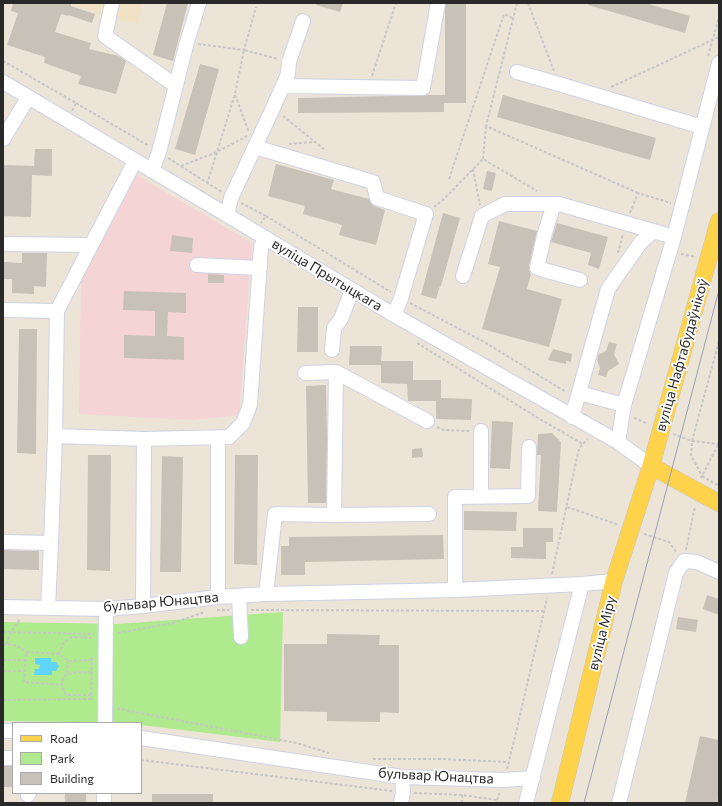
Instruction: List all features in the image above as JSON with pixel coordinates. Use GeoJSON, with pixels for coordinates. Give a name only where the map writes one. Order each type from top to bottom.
{"type":"FeatureCollection","features":[{"type":"Feature","properties":{"kind":"main road","name":"вуліца Нафтабудаўнікоў"},"geometry":{"type":"LineString","coordinates":[[651,466],[718,229]]}},
{"type":"Feature","properties":{"kind":"main road"},"geometry":{"type":"LineString","coordinates":[[651,466],[719,503]]}},
{"type":"Feature","properties":{"kind":"main road","name":"вуліца Міру"},"geometry":{"type":"LineString","coordinates":[[560,803],[614,581],[651,466]]}},
{"type":"Feature","properties":{"kind":"street"},"geometry":{"type":"LineString","coordinates":[[112,3],[105,36],[176,86]]}},
{"type":"Feature","properties":{"kind":"street"},"geometry":{"type":"LineString","coordinates":[[152,171],[159,152],[187,42],[199,3]]}},
{"type":"Feature","properties":{"kind":"street"},"geometry":{"type":"LineString","coordinates":[[283,86],[423,88],[438,3]]}},
{"type":"Feature","properties":{"kind":"street"},"geometry":{"type":"LineString","coordinates":[[227,215],[231,198],[252,140],[273,108],[288,74],[290,62],[303,21]]}},
{"type":"Feature","properties":{"kind":"street"},"geometry":{"type":"LineString","coordinates":[[618,442],[624,410],[674,237],[719,63]]}},
{"type":"Feature","properties":{"kind":"street"},"geometry":{"type":"LineString","coordinates":[[517,72],[702,127]]}},
{"type":"Feature","properties":{"kind":"street","name":"вуліца Прытыцкага"},"geometry":{"type":"LineString","coordinates":[[3,82],[394,315],[618,442],[651,466]]}},
{"type":"Feature","properties":{"kind":"street"},"geometry":{"type":"LineString","coordinates":[[3,140],[28,98]]}},
{"type":"Feature","properties":{"kind":"street"},"geometry":{"type":"LineString","coordinates":[[252,140],[373,182],[377,198],[426,214],[401,298],[394,315]]}},
{"type":"Feature","properties":{"kind":"street"},"geometry":{"type":"LineString","coordinates":[[48,608],[55,436],[57,311],[135,161]]}},
{"type":"Feature","properties":{"kind":"street"},"geometry":{"type":"LineString","coordinates":[[463,276],[482,216],[505,204],[559,204],[674,237]]}},
{"type":"Feature","properties":{"kind":"street"},"geometry":{"type":"LineString","coordinates":[[554,204],[544,236],[537,268],[580,280]]}},
{"type":"Feature","properties":{"kind":"street"},"geometry":{"type":"LineString","coordinates":[[572,417],[608,289],[641,242],[654,232]]}},
{"type":"Feature","properties":{"kind":"street"},"geometry":{"type":"LineString","coordinates":[[55,436],[144,439],[229,437],[243,424],[250,405],[261,247],[266,238]]}},
{"type":"Feature","properties":{"kind":"street"},"geometry":{"type":"LineString","coordinates":[[3,244],[91,245]]}},
{"type":"Feature","properties":{"kind":"street"},"geometry":{"type":"LineString","coordinates":[[197,265],[260,268]]}},
{"type":"Feature","properties":{"kind":"street"},"geometry":{"type":"LineString","coordinates":[[332,350],[334,328],[341,319],[352,290]]}},
{"type":"Feature","properties":{"kind":"street"},"geometry":{"type":"LineString","coordinates":[[3,310],[57,311]]}},
{"type":"Feature","properties":{"kind":"street"},"geometry":{"type":"LineString","coordinates":[[334,514],[336,372]]}},
{"type":"Feature","properties":{"kind":"street"},"geometry":{"type":"LineString","coordinates":[[304,373],[336,372],[427,421]]}},
{"type":"Feature","properties":{"kind":"street"},"geometry":{"type":"LineString","coordinates":[[578,396],[624,410]]}},
{"type":"Feature","properties":{"kind":"street"},"geometry":{"type":"LineString","coordinates":[[481,431],[481,497]]}},
{"type":"Feature","properties":{"kind":"street"},"geometry":{"type":"LineString","coordinates":[[218,437],[218,597]]}},
{"type":"Feature","properties":{"kind":"street"},"geometry":{"type":"LineString","coordinates":[[143,606],[144,439]]}},
{"type":"Feature","properties":{"kind":"street"},"geometry":{"type":"LineString","coordinates":[[455,590],[455,497],[528,496],[529,447]]}},
{"type":"Feature","properties":{"kind":"street"},"geometry":{"type":"LineString","coordinates":[[266,594],[275,514],[429,514]]}},
{"type":"Feature","properties":{"kind":"street"},"geometry":{"type":"LineString","coordinates":[[3,542],[51,543]]}},
{"type":"Feature","properties":{"kind":"street"},"geometry":{"type":"LineString","coordinates":[[619,803],[676,573],[684,561],[697,562],[719,572]]}},
{"type":"Feature","properties":{"kind":"street","name":"бульвар Юнацтва"},"geometry":{"type":"LineString","coordinates":[[3,607],[106,608],[143,606],[218,597],[239,603],[266,594],[455,590],[550,586],[614,581]]}},
{"type":"Feature","properties":{"kind":"street"},"geometry":{"type":"LineString","coordinates":[[526,803],[582,584]]}},
{"type":"Feature","properties":{"kind":"street"},"geometry":{"type":"LineString","coordinates":[[239,603],[241,637]]}},
{"type":"Feature","properties":{"kind":"street"},"geometry":{"type":"LineString","coordinates":[[105,722],[105,698],[99,634],[106,608]]}},
{"type":"Feature","properties":{"kind":"street","name":"бульвар Юнацтва"},"geometry":{"type":"LineString","coordinates":[[142,738],[402,777],[504,780],[533,778]]}},
{"type":"Feature","properties":{"kind":"street"},"geometry":{"type":"LineString","coordinates":[[402,777],[402,797]]}},
{"type":"Feature","properties":{"kind":"path"},"geometry":{"type":"LineString","coordinates":[[371,79],[396,3]]}},
{"type":"Feature","properties":{"kind":"path"},"geometry":{"type":"LineString","coordinates":[[426,214],[444,199],[483,159],[486,126],[517,3]]}},
{"type":"Feature","properties":{"kind":"path"},"geometry":{"type":"LineString","coordinates":[[528,3],[559,84]]}},
{"type":"Feature","properties":{"kind":"path"},"geometry":{"type":"LineString","coordinates":[[207,184],[235,94],[244,50],[256,7]]}},
{"type":"Feature","properties":{"kind":"path"},"geometry":{"type":"LineString","coordinates":[[449,179],[504,14],[513,18]]}},
{"type":"Feature","properties":{"kind":"path"},"geometry":{"type":"LineString","coordinates":[[594,95],[719,37]]}},
{"type":"Feature","properties":{"kind":"path"},"geometry":{"type":"LineString","coordinates":[[187,42],[244,50],[290,62]]}},
{"type":"Feature","properties":{"kind":"path"},"geometry":{"type":"LineString","coordinates":[[273,108],[326,150]]}},
{"type":"Feature","properties":{"kind":"path"},"geometry":{"type":"LineString","coordinates":[[486,126],[638,193]]}},
{"type":"Feature","properties":{"kind":"path"},"geometry":{"type":"LineString","coordinates":[[181,166],[252,140]]}},
{"type":"Feature","properties":{"kind":"path"},"geometry":{"type":"LineString","coordinates":[[483,159],[540,193]]}},
{"type":"Feature","properties":{"kind":"path"},"geometry":{"type":"LineString","coordinates":[[473,169],[482,216]]}},
{"type":"Feature","properties":{"kind":"path"},"geometry":{"type":"LineString","coordinates":[[266,216],[401,298],[486,343],[578,396]]}},
{"type":"Feature","properties":{"kind":"path"},"geometry":{"type":"LineString","coordinates":[[692,440],[719,342]]}},
{"type":"Feature","properties":{"kind":"path"},"geometry":{"type":"LineString","coordinates":[[624,410],[661,429],[692,440],[719,444],[702,476],[719,486]]}},
{"type":"Feature","properties":{"kind":"path"},"geometry":{"type":"LineString","coordinates":[[427,421],[443,430],[481,431]]}},
{"type":"Feature","properties":{"kind":"path"},"geometry":{"type":"LineString","coordinates":[[142,760],[402,797],[462,795],[497,802],[518,724],[550,586],[579,448],[596,430]]}},
{"type":"Feature","properties":{"kind":"path"},"geometry":{"type":"LineString","coordinates":[[214,611],[239,603],[298,610],[544,611]]}},
{"type":"Feature","properties":{"kind":"path"},"geometry":{"type":"LineString","coordinates":[[3,632],[114,633],[173,623],[207,611]]}},
{"type":"Feature","properties":{"kind":"path"},"geometry":{"type":"LineString","coordinates":[[59,654],[64,642],[72,637],[93,638],[99,634]]}},
{"type":"Feature","properties":{"kind":"path"},"geometry":{"type":"LineString","coordinates":[[3,645],[17,645],[26,652],[59,654],[68,661],[92,660]]}},
{"type":"Feature","properties":{"kind":"path"},"geometry":{"type":"LineString","coordinates":[[26,652],[24,682],[62,685]]}},
{"type":"Feature","properties":{"kind":"path"},"geometry":{"type":"LineString","coordinates":[[91,700],[92,652]]}},
{"type":"Feature","properties":{"kind":"path"},"geometry":{"type":"LineString","coordinates":[[3,660],[25,660]]}},
{"type":"Feature","properties":{"kind":"path"},"geometry":{"type":"LineString","coordinates":[[68,661],[67,673],[64,677],[62,685],[66,695],[91,695]]}},
{"type":"Feature","properties":{"kind":"path"},"geometry":{"type":"LineString","coordinates":[[3,671],[25,671]]}},
{"type":"Feature","properties":{"kind":"path"},"geometry":{"type":"LineString","coordinates":[[67,673],[92,672]]}},
{"type":"Feature","properties":{"kind":"path"},"geometry":{"type":"LineString","coordinates":[[3,700],[91,700],[115,698],[119,710],[297,743],[331,754]]}},
{"type":"Feature","properties":{"kind":"path"},"geometry":{"type":"LineString","coordinates":[[367,760],[441,759],[508,762]]}},
{"type":"Feature","properties":{"kind":"path"},"geometry":{"type":"LineString","coordinates":[[462,795],[462,803]]}},
{"type":"Feature","properties":{"kind":"shaded area"},"geometry":{"type":"Polygon","coordinates":[[[68,3],[143,3],[138,24],[107,17],[68,3]]]}},
{"type":"Feature","properties":{"kind":"shaded area"},"geometry":{"type":"Polygon","coordinates":[[[135,174],[252,243],[239,415],[193,420],[79,414],[81,281],[135,174]]]}},
{"type":"Feature","properties":{"kind":"green space"},"geometry":{"type":"Polygon","coordinates":[[[283,612],[280,742],[142,725],[142,722],[3,721],[3,622],[117,624],[283,612]]]}},
{"type":"Feature","properties":{"kind":"water"},"geometry":{"type":"Polygon","coordinates":[[[35,658],[51,658],[51,662],[56,662],[59,666],[56,671],[52,671],[52,675],[34,675],[35,669],[39,669],[40,665],[35,664],[35,658]]]}},
{"type":"Feature","properties":{"kind":"building"},"geometry":{"type":"Polygon","coordinates":[[[13,3],[67,3],[71,4],[71,6],[95,14],[92,23],[61,14],[55,32],[91,43],[89,49],[119,56],[126,61],[116,94],[78,84],[81,76],[44,63],[45,57],[7,45],[18,13],[11,11],[13,3]]]}},
{"type":"Feature","properties":{"kind":"building"},"geometry":{"type":"Polygon","coordinates":[[[167,3],[188,3],[173,61],[153,55],[167,3]]]}},
{"type":"Feature","properties":{"kind":"building"},"geometry":{"type":"Polygon","coordinates":[[[317,3],[343,3],[340,12],[316,5],[317,3]]]}},
{"type":"Feature","properties":{"kind":"building"},"geometry":{"type":"Polygon","coordinates":[[[446,3],[466,3],[466,103],[444,103],[444,112],[298,113],[298,98],[445,95],[446,3]]]}},
{"type":"Feature","properties":{"kind":"building"},"geometry":{"type":"Polygon","coordinates":[[[588,3],[645,3],[690,16],[685,33],[588,5],[588,3]]]}},
{"type":"Feature","properties":{"kind":"building"},"geometry":{"type":"Polygon","coordinates":[[[200,64],[219,69],[195,155],[175,149],[200,64]]]}},
{"type":"Feature","properties":{"kind":"building"},"geometry":{"type":"Polygon","coordinates":[[[503,95],[656,138],[650,160],[497,117],[503,95]]]}},
{"type":"Feature","properties":{"kind":"building"},"geometry":{"type":"Polygon","coordinates":[[[35,149],[52,149],[52,176],[32,175],[31,217],[3,216],[3,165],[34,166],[35,149]]]}},
{"type":"Feature","properties":{"kind":"building"},"geometry":{"type":"Polygon","coordinates":[[[276,164],[334,180],[331,189],[369,199],[374,206],[385,210],[376,245],[339,235],[342,225],[303,214],[305,206],[268,196],[276,164]]]}},
{"type":"Feature","properties":{"kind":"building"},"geometry":{"type":"Polygon","coordinates":[[[487,171],[496,173],[492,191],[483,189],[487,171]]]}},
{"type":"Feature","properties":{"kind":"building"},"geometry":{"type":"Polygon","coordinates":[[[443,213],[460,218],[436,299],[421,295],[443,213]]]}},
{"type":"Feature","properties":{"kind":"building"},"geometry":{"type":"Polygon","coordinates":[[[499,221],[537,231],[529,266],[531,274],[527,289],[562,299],[549,347],[482,329],[500,267],[488,264],[499,221]]]}},
{"type":"Feature","properties":{"kind":"building"},"geometry":{"type":"Polygon","coordinates":[[[557,223],[608,237],[599,269],[588,265],[591,253],[551,242],[557,223]]]}},
{"type":"Feature","properties":{"kind":"building"},"geometry":{"type":"Polygon","coordinates":[[[172,235],[193,238],[192,253],[170,251],[172,235]]]}},
{"type":"Feature","properties":{"kind":"building"},"geometry":{"type":"Polygon","coordinates":[[[22,253],[47,253],[46,287],[34,286],[34,294],[12,293],[12,279],[3,279],[3,262],[22,263],[22,253]]]}},
{"type":"Feature","properties":{"kind":"building"},"geometry":{"type":"Polygon","coordinates":[[[208,274],[224,275],[224,283],[208,283],[208,274]]]}},
{"type":"Feature","properties":{"kind":"building"},"geometry":{"type":"Polygon","coordinates":[[[124,291],[186,293],[186,313],[168,312],[167,336],[184,337],[184,360],[124,358],[124,335],[155,336],[155,311],[123,310],[124,291]]]}},
{"type":"Feature","properties":{"kind":"building"},"geometry":{"type":"Polygon","coordinates":[[[298,307],[318,307],[318,352],[297,352],[298,307]]]}},
{"type":"Feature","properties":{"kind":"building"},"geometry":{"type":"Polygon","coordinates":[[[19,329],[37,329],[36,454],[17,453],[19,329]]]}},
{"type":"Feature","properties":{"kind":"building"},"geometry":{"type":"Polygon","coordinates":[[[609,342],[617,344],[614,354],[619,364],[608,371],[606,377],[598,375],[600,368],[597,360],[598,355],[606,351],[609,342]]]}},
{"type":"Feature","properties":{"kind":"building"},"geometry":{"type":"Polygon","coordinates":[[[350,346],[382,346],[381,361],[413,361],[413,380],[441,380],[441,398],[472,399],[471,420],[436,419],[436,401],[408,401],[407,384],[381,383],[381,365],[349,365],[350,346]]]}},
{"type":"Feature","properties":{"kind":"building"},"geometry":{"type":"Polygon","coordinates":[[[553,349],[572,354],[571,362],[566,361],[566,364],[548,360],[553,349]]]}},
{"type":"Feature","properties":{"kind":"building"},"geometry":{"type":"Polygon","coordinates":[[[326,385],[326,503],[308,503],[306,386],[326,385]]]}},
{"type":"Feature","properties":{"kind":"building"},"geometry":{"type":"Polygon","coordinates":[[[492,421],[513,422],[510,469],[490,468],[492,421]]]}},
{"type":"Feature","properties":{"kind":"building"},"geometry":{"type":"Polygon","coordinates":[[[552,433],[561,442],[557,512],[538,511],[541,455],[537,455],[538,434],[552,433]]]}},
{"type":"Feature","properties":{"kind":"building"},"geometry":{"type":"Polygon","coordinates":[[[422,448],[423,457],[412,458],[412,449],[422,448]]]}},
{"type":"Feature","properties":{"kind":"building"},"geometry":{"type":"Polygon","coordinates":[[[88,455],[111,455],[110,571],[87,570],[88,455]]]}},
{"type":"Feature","properties":{"kind":"building"},"geometry":{"type":"Polygon","coordinates":[[[235,455],[258,455],[257,565],[234,564],[235,455]]]}},
{"type":"Feature","properties":{"kind":"building"},"geometry":{"type":"Polygon","coordinates":[[[162,456],[183,457],[181,572],[160,572],[162,456]]]}},
{"type":"Feature","properties":{"kind":"building"},"geometry":{"type":"Polygon","coordinates":[[[464,511],[517,512],[516,531],[464,530],[464,511]]]}},
{"type":"Feature","properties":{"kind":"building"},"geometry":{"type":"Polygon","coordinates":[[[523,528],[553,528],[553,542],[546,542],[546,559],[511,558],[511,547],[523,547],[523,528]]]}},
{"type":"Feature","properties":{"kind":"building"},"geometry":{"type":"Polygon","coordinates":[[[443,535],[444,559],[305,562],[305,575],[281,575],[281,546],[289,546],[289,537],[443,535]]]}},
{"type":"Feature","properties":{"kind":"building"},"geometry":{"type":"Polygon","coordinates":[[[3,550],[39,551],[39,570],[3,569],[3,550]]]}},
{"type":"Feature","properties":{"kind":"building"},"geometry":{"type":"Polygon","coordinates":[[[707,595],[719,599],[719,615],[703,609],[707,595]]]}},
{"type":"Feature","properties":{"kind":"building"},"geometry":{"type":"Polygon","coordinates":[[[678,617],[698,620],[696,632],[676,629],[678,617]]]}},
{"type":"Feature","properties":{"kind":"building"},"geometry":{"type":"Polygon","coordinates":[[[327,634],[380,635],[379,645],[399,645],[399,713],[380,712],[380,722],[327,721],[327,712],[284,711],[284,644],[327,644],[327,634]]]}},
{"type":"Feature","properties":{"kind":"building"},"geometry":{"type":"Polygon","coordinates":[[[700,736],[719,740],[719,793],[717,803],[685,803],[700,736]]]}},
{"type":"Feature","properties":{"kind":"building"},"geometry":{"type":"Polygon","coordinates":[[[3,766],[12,766],[12,787],[3,787],[3,766]]]}},
{"type":"Feature","properties":{"kind":"building"},"geometry":{"type":"Polygon","coordinates":[[[65,794],[86,794],[86,803],[65,803],[65,794]]]}},
{"type":"Feature","properties":{"kind":"building"},"geometry":{"type":"Polygon","coordinates":[[[152,794],[213,794],[213,803],[152,803],[152,794]]]}},
{"type":"Feature","properties":{"kind":"tram line"},"geometry":{"type":"LineString","coordinates":[[584,803],[719,290]]}}]}
